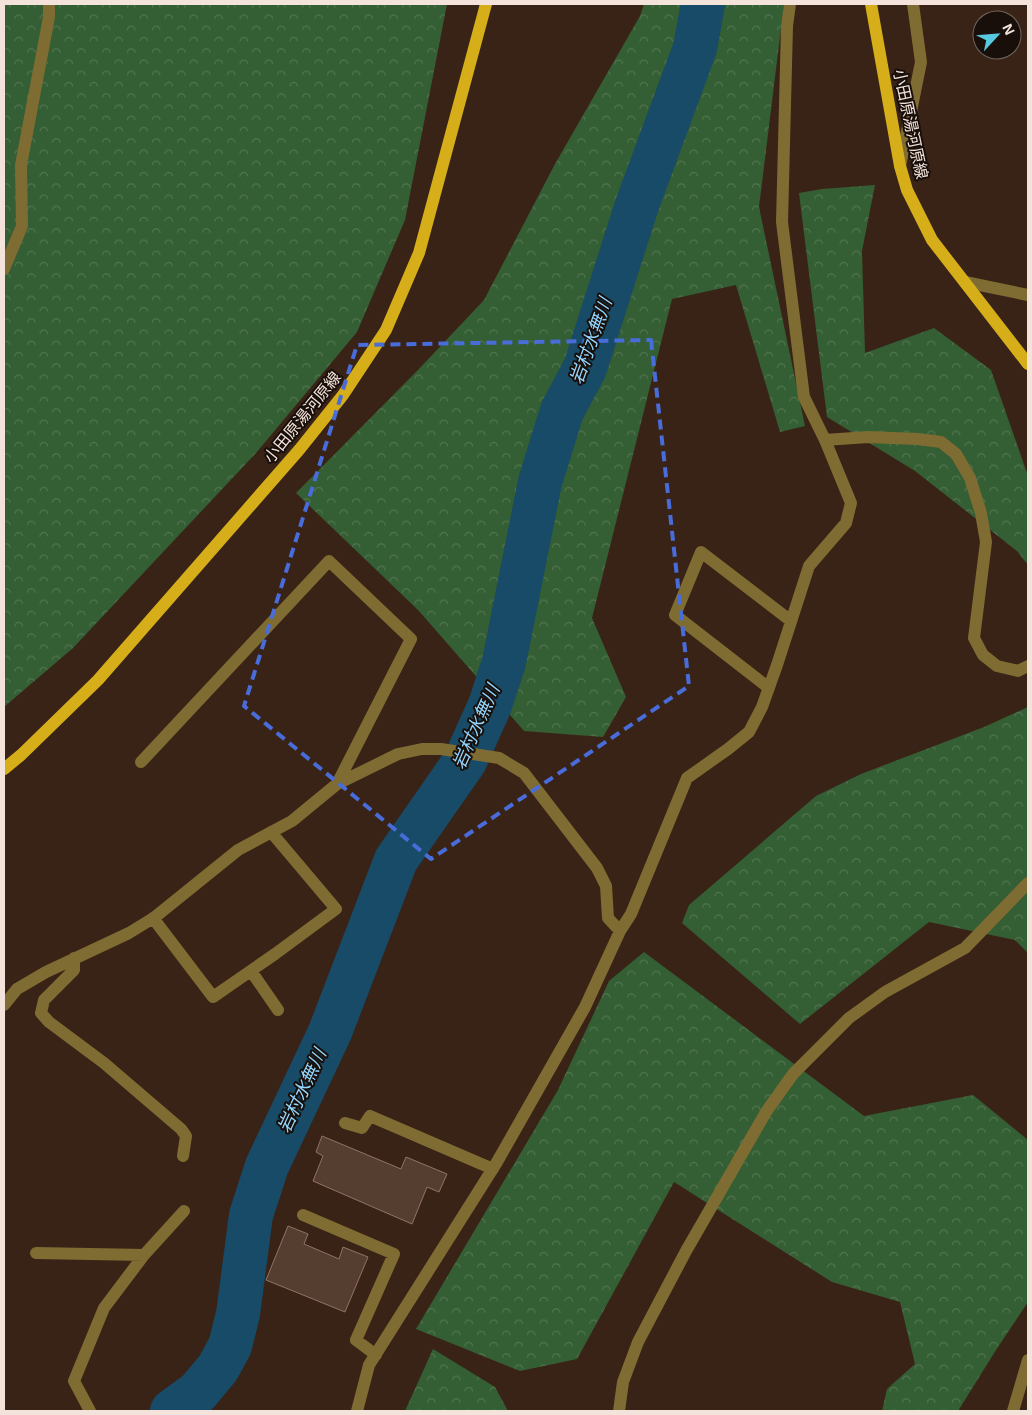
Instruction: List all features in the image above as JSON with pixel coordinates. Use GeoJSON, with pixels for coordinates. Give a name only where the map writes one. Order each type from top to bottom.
{"type":"FeatureCollection","features":[{"type":"Feature","properties":{"kind":"main road","name":"小田原湯河原線"},"geometry":{"type":"LineString","coordinates":[[4,768],[21,755],[98,680],[299,450],[343,395],[386,330],[419,253],[486,4]]}},
{"type":"Feature","properties":{"kind":"main road","name":"小田原湯河原線"},"geometry":{"type":"LineString","coordinates":[[871,4],[900,166],[907,190],[932,240],[1028,364]]}},
{"type":"Feature","properties":{"kind":"street"},"geometry":{"type":"LineString","coordinates":[[4,269],[22,226],[21,165],[49,17],[49,4]]}},
{"type":"Feature","properties":{"kind":"street"},"geometry":{"type":"LineString","coordinates":[[357,1411],[369,1365],[493,1169],[585,1007],[620,931],[631,914],[687,778],[728,749],[748,732],[762,707],[769,688],[809,566],[846,523],[851,503],[825,440],[804,397],[782,222],[786,36],[790,4]]}},
{"type":"Feature","properties":{"kind":"street"},"geometry":{"type":"LineString","coordinates":[[900,166],[921,62],[913,4]]}},
{"type":"Feature","properties":{"kind":"street"},"geometry":{"type":"LineString","coordinates":[[965,282],[1028,295]]}},
{"type":"Feature","properties":{"kind":"street"},"geometry":{"type":"LineString","coordinates":[[825,440],[868,437],[918,438],[941,442],[956,454],[970,478],[981,513],[986,542],[974,638],[983,655],[997,666],[1018,671],[1028,666]]}},
{"type":"Feature","properties":{"kind":"street"},"geometry":{"type":"LineString","coordinates":[[769,688],[675,614],[701,552],[791,621]]}},
{"type":"Feature","properties":{"kind":"street"},"geometry":{"type":"LineString","coordinates":[[141,762],[329,561],[411,639],[337,784]]}},
{"type":"Feature","properties":{"kind":"street"},"geometry":{"type":"LineString","coordinates":[[4,1005],[17,989],[74,958],[129,933],[153,918],[238,850],[292,821],[337,784],[398,754],[422,749],[441,749],[499,758],[524,773],[598,868],[606,886],[608,918],[620,931]]}},
{"type":"Feature","properties":{"kind":"street"},"geometry":{"type":"LineString","coordinates":[[153,918],[213,997],[336,909],[271,832]]}},
{"type":"Feature","properties":{"kind":"street"},"geometry":{"type":"LineString","coordinates":[[619,1411],[623,1382],[638,1342],[686,1251],[766,1112],[793,1074],[849,1018],[885,992],[965,948],[1028,884]]}},
{"type":"Feature","properties":{"kind":"street"},"geometry":{"type":"LineString","coordinates":[[74,958],[74,970],[44,1000],[41,1013],[49,1022],[104,1063],[181,1129],[186,1136],[183,1156]]}},
{"type":"Feature","properties":{"kind":"street"},"geometry":{"type":"LineString","coordinates":[[250,971],[278,1010]]}},
{"type":"Feature","properties":{"kind":"street"},"geometry":{"type":"LineString","coordinates":[[345,1123],[362,1128],[370,1116],[493,1169]]}},
{"type":"Feature","properties":{"kind":"street"},"geometry":{"type":"LineString","coordinates":[[90,1411],[74,1381],[104,1308],[144,1255],[184,1210]]}},
{"type":"Feature","properties":{"kind":"street"},"geometry":{"type":"LineString","coordinates":[[303,1215],[394,1254],[356,1340],[376,1355]]}},
{"type":"Feature","properties":{"kind":"street"},"geometry":{"type":"LineString","coordinates":[[36,1253],[144,1255]]}},
{"type":"Feature","properties":{"kind":"street"},"geometry":{"type":"LineString","coordinates":[[1013,1411],[1028,1360]]}},
{"type":"Feature","properties":{"kind":"highlighted area"},"geometry":{"type":"Polygon","coordinates":[[[651,340],[689,686],[431,859],[244,706],[357,345],[651,340]]]}},
{"type":"Feature","properties":{"kind":"green space"},"geometry":{"type":"Polygon","coordinates":[[[4,4],[447,4],[405,220],[357,332],[256,453],[73,648],[4,707],[4,4]]]}},
{"type":"Feature","properties":{"kind":"green space"},"geometry":{"type":"Polygon","coordinates":[[[644,4],[784,4],[759,207],[805,426],[780,432],[736,285],[672,299],[592,618],[626,697],[603,737],[524,731],[418,610],[296,493],[417,371],[484,300],[555,164],[640,16],[644,4]]]}},
{"type":"Feature","properties":{"kind":"green space"},"geometry":{"type":"Polygon","coordinates":[[[875,185],[862,251],[865,353],[934,328],[991,370],[1028,476],[1028,565],[1017,551],[915,471],[827,417],[799,193],[822,189],[875,185]]]}},
{"type":"Feature","properties":{"kind":"green space"},"geometry":{"type":"Polygon","coordinates":[[[1028,707],[1028,953],[1015,940],[929,922],[800,1024],[682,923],[689,905],[816,796],[861,774],[984,727],[1028,707]]]}},
{"type":"Feature","properties":{"kind":"green space"},"geometry":{"type":"Polygon","coordinates":[[[644,952],[864,1116],[973,1095],[1028,1140],[1028,1302],[958,1411],[882,1411],[887,1389],[915,1364],[900,1302],[832,1282],[674,1182],[577,1359],[520,1371],[416,1329],[558,1090],[609,981],[644,952]]]}},
{"type":"Feature","properties":{"kind":"green space"},"geometry":{"type":"Polygon","coordinates":[[[433,1349],[495,1387],[508,1411],[405,1411],[433,1349]]]}},
{"type":"Feature","properties":{"kind":"building"},"geometry":{"type":"Polygon","coordinates":[[[322,1136],[401,1169],[406,1157],[447,1174],[439,1192],[427,1187],[412,1224],[313,1181],[323,1156],[316,1152],[322,1136]]]}},
{"type":"Feature","properties":{"kind":"building"},"geometry":{"type":"Polygon","coordinates":[[[288,1226],[308,1234],[304,1244],[339,1259],[343,1247],[368,1257],[345,1312],[266,1280],[288,1226]]]}},
{"type":"Feature","properties":{"kind":"waterway","name":"岩村水無川"},"geometry":{"type":"LineString","coordinates":[[172,1411],[198,1392],[218,1368],[230,1346],[238,1314],[251,1215],[267,1166],[330,1032],[396,860],[465,761],[490,705],[504,662],[540,482],[562,411],[585,368],[637,205],[695,48],[703,4]]}}]}
